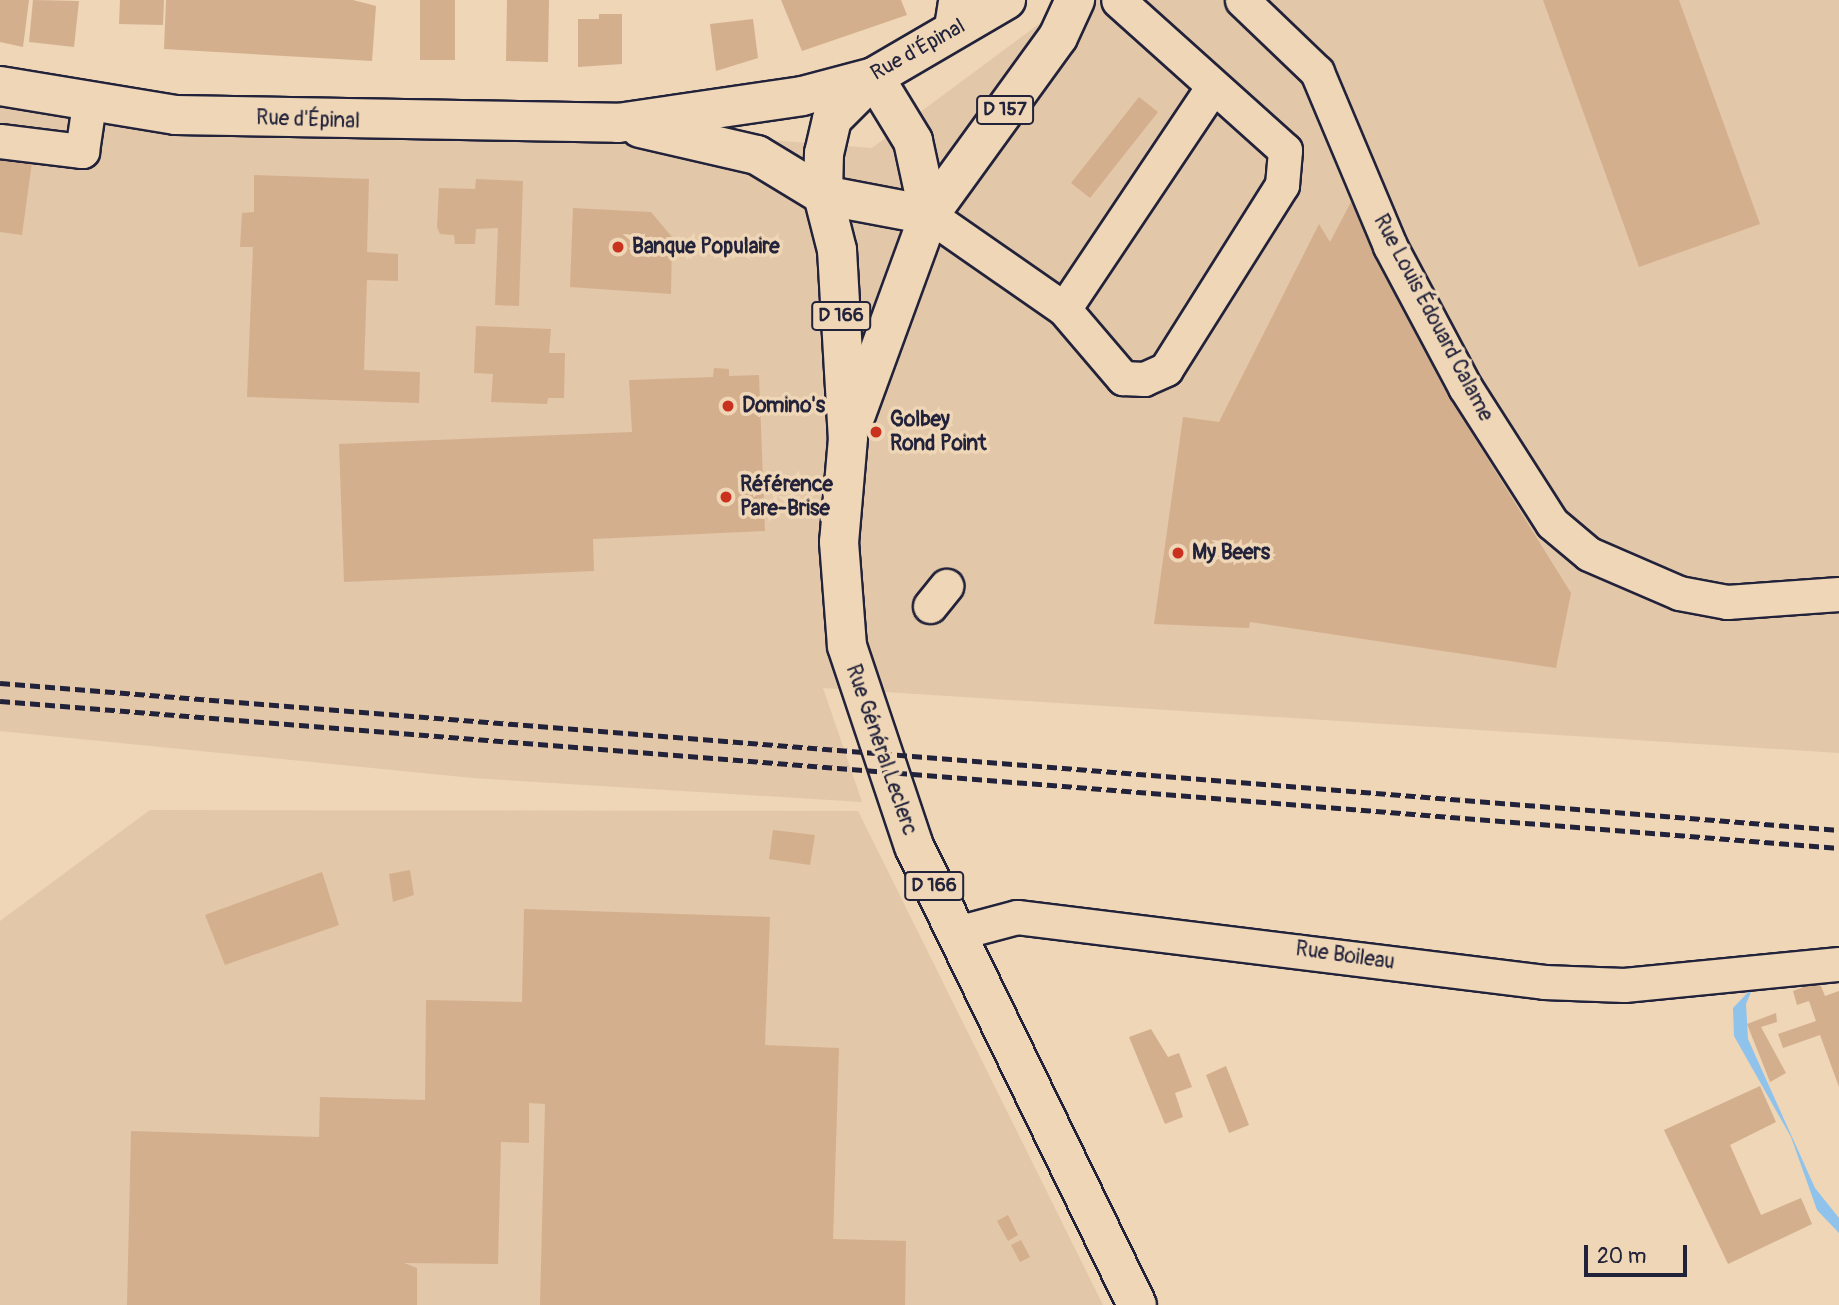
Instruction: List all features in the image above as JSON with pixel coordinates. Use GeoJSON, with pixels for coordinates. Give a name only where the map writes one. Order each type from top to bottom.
{"type":"FeatureCollection","features":[{"type":"Feature","properties":{"kind":"main road","name":"Rue d'Épinal"},"geometry":{"type":"LineString","coordinates":[[0,86],[89,104],[176,115],[618,123],[802,96],[874,77],[952,16],[1006,0]]}},
{"type":"Feature","properties":{"kind":"main road","name":"D 157"},"geometry":{"type":"LineString","coordinates":[[929,215],[1058,37],[1075,0]]}},
{"type":"Feature","properties":{"kind":"main road"},"geometry":{"type":"LineString","coordinates":[[823,195],[929,215],[913,141],[874,77]]}},
{"type":"Feature","properties":{"kind":"main road","name":"D 166"},"geometry":{"type":"LineString","coordinates":[[823,195],[832,119],[874,77]]}},
{"type":"Feature","properties":{"kind":"main road","name":"Rue d'Épinal"},"geometry":{"type":"LineString","coordinates":[[618,123],[757,155],[823,195]]}},
{"type":"Feature","properties":{"kind":"main road","name":"Rue Général Leclerc"},"geometry":{"type":"LineString","coordinates":[[823,195],[836,240],[848,438],[839,542],[847,646],[914,846],[1137,1305]]}},
{"type":"Feature","properties":{"kind":"main road","name":"Rue Général Leclerc"},"geometry":{"type":"LineString","coordinates":[[848,438],[929,215]]}},
{"type":"Feature","properties":{"kind":"street"},"geometry":{"type":"LineString","coordinates":[[929,215],[1064,309],[1123,378],[1144,379],[1166,369],[1283,173],[1285,150],[1211,89],[1118,0]]}},
{"type":"Feature","properties":{"kind":"street","name":"Rue Louis Édouard Calame"},"geometry":{"type":"LineString","coordinates":[[1242,0],[1317,72],[1390,246],[1465,387],[1552,523],[1589,554],[1679,593],[1727,603],[1839,594]]}},
{"type":"Feature","properties":{"kind":"street"},"geometry":{"type":"LineString","coordinates":[[1064,309],[1211,89]]}},
{"type":"Feature","properties":{"kind":"street"},"geometry":{"type":"LineString","coordinates":[[0,141],[82,151],[89,104]]}},
{"type":"Feature","properties":{"kind":"street","name":"Rue Boileau"},"geometry":{"type":"LineString","coordinates":[[957,933],[1017,917],[1544,982],[1624,985],[1839,964]]}},
{"type":"Feature","properties":{"kind":"shaded area"},"geometry":{"type":"Polygon","coordinates":[[[1071,0],[1839,0],[1839,753],[823,688],[862,802],[473,778],[0,731],[0,81],[872,148],[1071,0]]]}},
{"type":"Feature","properties":{"kind":"shaded area"},"geometry":{"type":"Polygon","coordinates":[[[150,810],[858,811],[1103,1305],[0,1305],[0,921],[150,810]]]}},
{"type":"Feature","properties":{"kind":"water"},"geometry":{"type":"Polygon","coordinates":[[[1753,987],[1746,1004],[1748,1039],[1815,1188],[1839,1218],[1839,1233],[1817,1210],[1791,1137],[1734,1036],[1733,1008],[1753,987]]]}},
{"type":"Feature","properties":{"kind":"building"},"geometry":{"type":"Polygon","coordinates":[[[0,0],[29,0],[23,47],[0,42],[0,0]]]}},
{"type":"Feature","properties":{"kind":"building"},"geometry":{"type":"Polygon","coordinates":[[[33,0],[79,1],[74,47],[29,42],[33,0]]]}},
{"type":"Feature","properties":{"kind":"building"},"geometry":{"type":"Polygon","coordinates":[[[120,0],[164,0],[163,25],[119,24],[120,0]]]}},
{"type":"Feature","properties":{"kind":"building"},"geometry":{"type":"Polygon","coordinates":[[[166,0],[353,0],[376,6],[372,61],[164,49],[166,0]]]}},
{"type":"Feature","properties":{"kind":"building"},"geometry":{"type":"Polygon","coordinates":[[[420,0],[455,0],[455,60],[420,60],[420,0]]]}},
{"type":"Feature","properties":{"kind":"building"},"geometry":{"type":"Polygon","coordinates":[[[507,0],[549,0],[548,62],[506,61],[507,0]]]}},
{"type":"Feature","properties":{"kind":"building"},"geometry":{"type":"Polygon","coordinates":[[[781,0],[901,0],[907,15],[802,51],[781,0]]]}},
{"type":"Feature","properties":{"kind":"building"},"geometry":{"type":"Polygon","coordinates":[[[1543,0],[1679,0],[1760,224],[1639,267],[1543,0]]]}},
{"type":"Feature","properties":{"kind":"building"},"geometry":{"type":"Polygon","coordinates":[[[599,14],[622,14],[622,64],[578,67],[578,19],[599,19],[599,14]]]}},
{"type":"Feature","properties":{"kind":"building"},"geometry":{"type":"Polygon","coordinates":[[[753,19],[758,58],[716,71],[710,24],[753,19]]]}},
{"type":"Feature","properties":{"kind":"building"},"geometry":{"type":"Polygon","coordinates":[[[1139,97],[1158,112],[1090,198],[1071,183],[1139,97]]]}},
{"type":"Feature","properties":{"kind":"building"},"geometry":{"type":"Polygon","coordinates":[[[0,157],[32,162],[22,235],[0,232],[0,157]]]}},
{"type":"Feature","properties":{"kind":"building"},"geometry":{"type":"Polygon","coordinates":[[[254,175],[369,179],[367,252],[398,254],[398,281],[367,280],[364,370],[420,372],[419,403],[247,397],[253,247],[240,247],[242,213],[254,212],[254,175]]]}},
{"type":"Feature","properties":{"kind":"building"},"geometry":{"type":"Polygon","coordinates":[[[476,179],[523,181],[519,306],[495,305],[498,228],[476,229],[475,244],[455,244],[454,235],[440,234],[437,227],[439,188],[475,189],[476,179]]]}},
{"type":"Feature","properties":{"kind":"building"},"geometry":{"type":"Polygon","coordinates":[[[1351,202],[1443,387],[1571,593],[1556,668],[1250,622],[1249,628],[1154,624],[1183,417],[1219,422],[1319,224],[1330,242],[1351,202]]]}},
{"type":"Feature","properties":{"kind":"building"},"geometry":{"type":"Polygon","coordinates":[[[573,208],[651,212],[672,237],[671,294],[570,287],[573,208]]]}},
{"type":"Feature","properties":{"kind":"building"},"geometry":{"type":"Polygon","coordinates":[[[476,326],[551,329],[549,353],[565,353],[564,398],[548,398],[547,404],[491,402],[493,374],[474,373],[476,326]]]}},
{"type":"Feature","properties":{"kind":"building"},"geometry":{"type":"Polygon","coordinates":[[[714,368],[729,369],[729,376],[759,375],[765,531],[593,539],[594,571],[344,582],[339,444],[632,432],[629,380],[713,377],[714,368]]]}},
{"type":"Feature","properties":{"kind":"building"},"geometry":{"type":"Polygon","coordinates":[[[773,830],[815,835],[810,865],[769,859],[773,830]]]}},
{"type":"Feature","properties":{"kind":"building"},"geometry":{"type":"Polygon","coordinates":[[[410,870],[414,895],[393,902],[389,874],[410,870]]]}},
{"type":"Feature","properties":{"kind":"building"},"geometry":{"type":"Polygon","coordinates":[[[322,872],[339,925],[225,965],[205,915],[322,872]]]}},
{"type":"Feature","properties":{"kind":"building"},"geometry":{"type":"Polygon","coordinates":[[[524,909],[770,917],[765,1045],[839,1048],[833,1239],[906,1241],[905,1305],[540,1305],[545,1104],[529,1103],[529,1143],[501,1142],[498,1264],[404,1263],[417,1268],[417,1305],[127,1305],[131,1131],[319,1137],[320,1097],[425,1100],[426,1000],[522,1002],[524,909]]]}},
{"type":"Feature","properties":{"kind":"building"},"geometry":{"type":"Polygon","coordinates":[[[1819,981],[1825,996],[1839,991],[1839,1087],[1820,1035],[1783,1048],[1778,1034],[1816,1021],[1809,1001],[1797,1005],[1793,991],[1819,981]]]}},
{"type":"Feature","properties":{"kind":"building"},"geometry":{"type":"Polygon","coordinates":[[[1776,1013],[1777,1022],[1761,1027],[1786,1073],[1770,1082],[1747,1024],[1776,1013]]]}},
{"type":"Feature","properties":{"kind":"building"},"geometry":{"type":"Polygon","coordinates":[[[1151,1029],[1168,1057],[1179,1053],[1192,1087],[1175,1093],[1183,1117],[1165,1124],[1129,1037],[1151,1029]]]}},
{"type":"Feature","properties":{"kind":"building"},"geometry":{"type":"Polygon","coordinates":[[[1226,1066],[1249,1125],[1229,1133],[1206,1075],[1226,1066]]]}},
{"type":"Feature","properties":{"kind":"building"},"geometry":{"type":"Polygon","coordinates":[[[1760,1086],[1776,1122],[1730,1145],[1761,1215],[1801,1198],[1812,1224],[1728,1264],[1664,1130],[1760,1086]]]}},
{"type":"Feature","properties":{"kind":"building"},"geometry":{"type":"Polygon","coordinates":[[[1008,1215],[1018,1235],[1008,1241],[997,1221],[1008,1215]]]}},
{"type":"Feature","properties":{"kind":"building"},"geometry":{"type":"Polygon","coordinates":[[[1021,1240],[1030,1257],[1020,1262],[1011,1245],[1021,1240]]]}},
{"type":"Feature","properties":{"kind":"railway"},"geometry":{"type":"LineString","coordinates":[[0,683],[1839,830]]}},
{"type":"Feature","properties":{"kind":"railway"},"geometry":{"type":"LineString","coordinates":[[0,701],[1839,848]]}},
{"type":"Feature","properties":{"kind":"place","name":"Banque Populaire"},"geometry":{"type":"Point","coordinates":[618,247]}},
{"type":"Feature","properties":{"kind":"place","name":"Domino's"},"geometry":{"type":"Point","coordinates":[728,406]}},
{"type":"Feature","properties":{"kind":"place","name":"Golbey Rond Point"},"geometry":{"type":"Point","coordinates":[876,432]}},
{"type":"Feature","properties":{"kind":"place","name":"Référence Pare-Brise"},"geometry":{"type":"Point","coordinates":[726,497]}},
{"type":"Feature","properties":{"kind":"place","name":"My Beers"},"geometry":{"type":"Point","coordinates":[1178,553]}}]}
